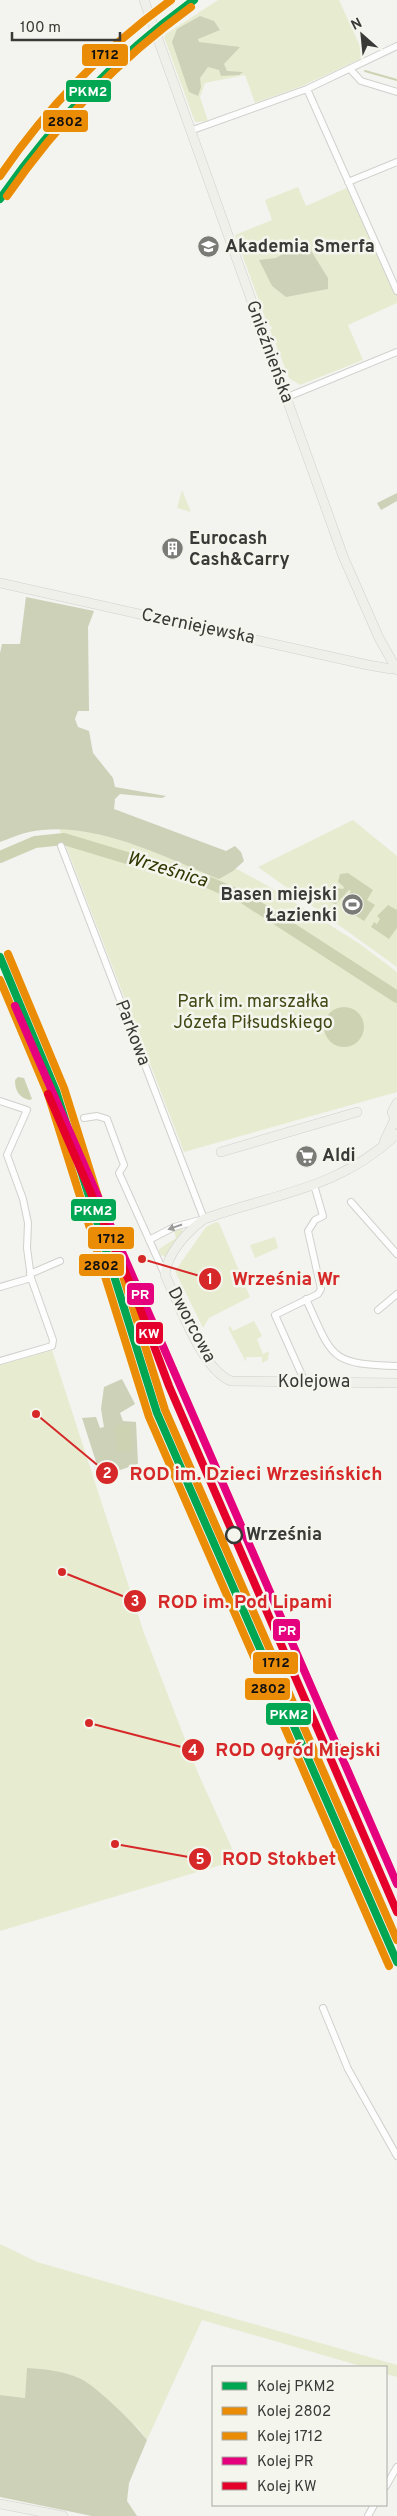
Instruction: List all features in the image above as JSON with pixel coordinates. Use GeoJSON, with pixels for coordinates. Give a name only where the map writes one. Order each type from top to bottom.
{"type":"FeatureCollection","features":[{"type":"Feature","properties":{"kind":"street","name":"Gnieźnieńska"},"geometry":{"type":"LineString","coordinates":[[144,0],[343,556],[379,638],[396,668]]}},
{"type":"Feature","properties":{"kind":"street"},"geometry":{"type":"LineString","coordinates":[[190,131],[307,89],[397,46]]}},
{"type":"Feature","properties":{"kind":"street"},"geometry":{"type":"LineString","coordinates":[[350,69],[361,81],[397,92]]}},
{"type":"Feature","properties":{"kind":"street"},"geometry":{"type":"LineString","coordinates":[[307,89],[397,291]]}},
{"type":"Feature","properties":{"kind":"street"},"geometry":{"type":"LineString","coordinates":[[348,182],[397,162]]}},
{"type":"Feature","properties":{"kind":"street"},"geometry":{"type":"LineString","coordinates":[[285,398],[397,352]]}},
{"type":"Feature","properties":{"kind":"street","name":"Czerniejewska"},"geometry":{"type":"LineString","coordinates":[[0,583],[359,663],[391,669],[396,668]]}},
{"type":"Feature","properties":{"kind":"street","name":"Parkowa"},"geometry":{"type":"LineString","coordinates":[[60,846],[204,1219]]}},
{"type":"Feature","properties":{"kind":"street"},"geometry":{"type":"LineString","coordinates":[[0,1101],[27,1110],[3,1155],[18,1182],[25,1209],[30,1276],[53,1340],[52,1346],[0,1361]]}},
{"type":"Feature","properties":{"kind":"street"},"geometry":{"type":"LineString","coordinates":[[381,1147],[396,1122],[392,1112],[397,1103]]}},
{"type":"Feature","properties":{"kind":"street"},"geometry":{"type":"LineString","coordinates":[[221,1152],[357,1112]]}},
{"type":"Feature","properties":{"kind":"street","name":"Dworcowa"},"geometry":{"type":"LineString","coordinates":[[84,1118],[97,1116],[107,1119],[124,1165],[119,1173],[165,1275],[208,1361],[218,1375],[230,1381]]}},
{"type":"Feature","properties":{"kind":"street"},"geometry":{"type":"LineString","coordinates":[[149,1240],[174,1227],[314,1186],[342,1174],[397,1134]]}},
{"type":"Feature","properties":{"kind":"street"},"geometry":{"type":"LineString","coordinates":[[305,1382],[275,1315],[320,1293],[321,1289],[308,1231],[314,1220],[323,1216],[314,1186]]}},
{"type":"Feature","properties":{"kind":"street"},"geometry":{"type":"LineString","coordinates":[[351,1202],[397,1254]]}},
{"type":"Feature","properties":{"kind":"street"},"geometry":{"type":"LineString","coordinates":[[165,1275],[168,1263],[178,1246],[204,1219]]}},
{"type":"Feature","properties":{"kind":"street"},"geometry":{"type":"LineString","coordinates":[[0,1287],[60,1262]]}},
{"type":"Feature","properties":{"kind":"street"},"geometry":{"type":"LineString","coordinates":[[378,1310],[397,1294]]}},
{"type":"Feature","properties":{"kind":"street"},"geometry":{"type":"LineString","coordinates":[[306,1300],[327,1344],[337,1356],[358,1364],[397,1366]]}},
{"type":"Feature","properties":{"kind":"street","name":"Kolejowa"},"geometry":{"type":"LineString","coordinates":[[230,1381],[397,1383]]}},
{"type":"Feature","properties":{"kind":"street"},"geometry":{"type":"LineString","coordinates":[[324,2008],[348,2070],[397,2156]]}},
{"type":"Feature","properties":{"kind":"street"},"geometry":{"type":"LineString","coordinates":[[387,2484],[397,2467]]}},
{"type":"Feature","properties":{"kind":"street"},"geometry":{"type":"LineString","coordinates":[[0,2504],[63,2516]]}},
{"type":"Feature","properties":{"kind":"green space"},"geometry":{"type":"Polygon","coordinates":[[[218,0],[339,0],[365,57],[302,86],[255,103],[245,75],[205,83],[200,97],[208,121],[195,122],[164,37],[218,0]]]}},
{"type":"Feature","properties":{"kind":"green space"},"geometry":{"type":"Polygon","coordinates":[[[298,187],[306,206],[349,187],[397,295],[397,303],[348,325],[363,360],[300,385],[289,378],[270,330],[272,328],[266,320],[235,235],[272,220],[265,200],[298,187]]]}},
{"type":"Feature","properties":{"kind":"green space"},"geometry":{"type":"Polygon","coordinates":[[[182,490],[191,512],[177,508],[182,490]]]}},
{"type":"Feature","properties":{"kind":"green space","name":"Park im. marszałka Józefa Piłsudskiego"},"geometry":{"type":"Polygon","coordinates":[[[54,815],[224,862],[268,886],[360,944],[397,972],[397,1092],[184,1152],[54,815]]]}},
{"type":"Feature","properties":{"kind":"green space","name":"Basen miejski Łazienki"},"geometry":{"type":"Polygon","coordinates":[[[353,820],[397,856],[397,967],[258,867],[353,820]]]}},
{"type":"Feature","properties":{"kind":"green space"},"geometry":{"type":"Polygon","coordinates":[[[216,1222],[219,1223],[250,1297],[209,1318],[203,1328],[175,1271],[206,1227],[216,1222]]]}},
{"type":"Feature","properties":{"kind":"green space"},"geometry":{"type":"Polygon","coordinates":[[[182,1229],[183,1232],[165,1257],[159,1254],[159,1249],[176,1238],[174,1231],[182,1229]]]}},
{"type":"Feature","properties":{"kind":"green space"},"geometry":{"type":"Polygon","coordinates":[[[275,1237],[278,1248],[255,1258],[250,1245],[275,1237]]]}},
{"type":"Feature","properties":{"kind":"green space"},"geometry":{"type":"Polygon","coordinates":[[[254,1321],[262,1336],[257,1339],[263,1354],[269,1351],[268,1360],[262,1363],[262,1357],[246,1357],[246,1362],[228,1328],[230,1326],[233,1331],[254,1321]]]}},
{"type":"Feature","properties":{"kind":"green space"},"geometry":{"type":"Polygon","coordinates":[[[52,1350],[144,1633],[198,1773],[235,1855],[234,1861],[0,1931],[0,1365],[52,1350]]]}},
{"type":"Feature","properties":{"kind":"green space"},"geometry":{"type":"Polygon","coordinates":[[[0,2244],[37,2262],[397,2365],[397,2377],[387,2374],[387,2366],[361,2366],[202,2320],[147,2440],[139,2429],[92,2388],[28,2368],[25,2398],[0,2395],[0,2244]]]}},
{"type":"Feature","properties":{"kind":"shaded area"},"geometry":{"type":"Polygon","coordinates":[[[200,16],[214,21],[220,30],[198,39],[199,42],[240,47],[224,64],[227,71],[243,72],[239,75],[221,76],[219,70],[208,67],[200,78],[201,87],[198,96],[189,92],[172,42],[177,29],[200,16]]]}},
{"type":"Feature","properties":{"kind":"shaded area"},"geometry":{"type":"Polygon","coordinates":[[[305,241],[328,278],[328,289],[286,297],[272,286],[259,260],[276,258],[305,241]]]}},
{"type":"Feature","properties":{"kind":"shaded area"},"geometry":{"type":"Polygon","coordinates":[[[397,493],[397,501],[381,510],[377,503],[397,493]]]}},
{"type":"Feature","properties":{"kind":"shaded area"},"geometry":{"type":"Polygon","coordinates":[[[26,597],[94,611],[88,627],[89,711],[78,711],[75,719],[78,727],[89,731],[93,753],[113,778],[115,787],[166,796],[162,798],[120,794],[115,799],[114,809],[226,851],[235,846],[241,852],[244,861],[233,871],[219,879],[126,842],[102,835],[77,831],[53,829],[29,832],[0,842],[0,653],[2,644],[20,644],[26,597]]]}},
{"type":"Feature","properties":{"kind":"shaded area"},"geometry":{"type":"Polygon","coordinates":[[[348,873],[373,890],[367,900],[375,905],[364,921],[341,906],[351,891],[349,890],[336,904],[328,902],[326,898],[327,890],[331,887],[343,889],[344,887],[338,882],[340,874],[348,873]]]}},
{"type":"Feature","properties":{"kind":"shaded area"},"geometry":{"type":"Polygon","coordinates":[[[388,905],[397,910],[397,928],[389,939],[371,927],[374,922],[377,924],[380,919],[377,916],[388,905]]]}},
{"type":"Feature","properties":{"kind":"shaded area"},"geometry":{"type":"Polygon","coordinates":[[[348,1007],[355,1010],[361,1016],[364,1027],[363,1035],[355,1044],[348,1047],[340,1047],[333,1044],[325,1035],[324,1023],[327,1016],[336,1008],[348,1007]]]}},
{"type":"Feature","properties":{"kind":"shaded area"},"geometry":{"type":"Polygon","coordinates":[[[18,1077],[24,1078],[32,1099],[26,1099],[18,1093],[15,1080],[18,1077]]]}},
{"type":"Feature","properties":{"kind":"shaded area"},"geometry":{"type":"Polygon","coordinates":[[[122,1379],[135,1404],[120,1413],[123,1421],[136,1422],[138,1464],[117,1471],[118,1476],[107,1480],[99,1471],[82,1418],[96,1417],[100,1428],[104,1427],[101,1409],[104,1387],[122,1379]]]}},
{"type":"Feature","properties":{"kind":"shaded area"},"geometry":{"type":"Polygon","coordinates":[[[130,1424],[133,1451],[117,1452],[115,1426],[130,1424]]]}},
{"type":"Feature","properties":{"kind":"shaded area"},"geometry":{"type":"Polygon","coordinates":[[[27,2368],[68,2374],[88,2383],[116,2407],[147,2440],[129,2483],[127,2501],[137,2516],[92,2516],[0,2497],[0,2395],[25,2398],[27,2368]]]}},
{"type":"Feature","properties":{"kind":"waterway"},"geometry":{"type":"LineString","coordinates":[[365,71],[397,80]]}},
{"type":"Feature","properties":{"kind":"waterway","name":"Wrześnica"},"geometry":{"type":"LineString","coordinates":[[0,857],[35,842],[64,839],[210,883],[244,898],[397,997]]}},
{"type":"Feature","properties":{"kind":"railway"},"geometry":{"type":"LineString","coordinates":[[0,983],[48,1094]]}},
{"type":"Feature","properties":{"kind":"rail line","name":"1712"},"geometry":{"type":"LineString","coordinates":[[0,176],[37,126],[78,80],[123,38],[171,0]]}},
{"type":"Feature","properties":{"kind":"rail line","name":"PKM2"},"geometry":{"type":"LineString","coordinates":[[0,199],[42,143],[88,91],[139,44],[194,0]]}},
{"type":"Feature","properties":{"kind":"rail line","name":"2802"},"geometry":{"type":"LineString","coordinates":[[7,196],[47,143],[91,94],[139,48],[191,7]]}},
{"type":"Feature","properties":{"kind":"rail line","name":"1712"},"geometry":{"type":"LineString","coordinates":[[8,954],[64,1088],[165,1410],[397,1940]]}},
{"type":"Feature","properties":{"kind":"rail line","name":"PKM2"},"geometry":{"type":"LineString","coordinates":[[0,957],[56,1091],[157,1413],[397,1962]]}},
{"type":"Feature","properties":{"kind":"rail line","name":"2802"},"geometry":{"type":"LineString","coordinates":[[0,980],[48,1094],[149,1417],[389,1966]]}},
{"type":"Feature","properties":{"kind":"rail line","name":"PR"},"geometry":{"type":"LineString","coordinates":[[15,1006],[397,1884]]}},
{"type":"Feature","properties":{"kind":"rail line","name":"KW"},"geometry":{"type":"LineString","coordinates":[[48,1094],[133,1290],[169,1386],[397,1912]]}},
{"type":"Feature","properties":{"kind":"place","name":"Akademia Smerfa"},"geometry":{"type":"Point","coordinates":[209,247]}},
{"type":"Feature","properties":{"kind":"place","name":"Eurocash Cash&Carry"},"geometry":{"type":"Point","coordinates":[173,549]}},
{"type":"Feature","properties":{"kind":"place","name":"Basen miejski Łazienki"},"geometry":{"type":"Point","coordinates":[353,905]}},
{"type":"Feature","properties":{"kind":"place","name":"Aldi"},"geometry":{"type":"Point","coordinates":[306,1156]}},
{"type":"Feature","properties":{"kind":"place","name":"Września Wr"},"geometry":{"type":"Point","coordinates":[142,1259]}},
{"type":"Feature","properties":{"kind":"place","name":"ROD im. Dzieci Wrzesińskich"},"geometry":{"type":"Point","coordinates":[36,1414]}},
{"type":"Feature","properties":{"kind":"place","name":"Września"},"geometry":{"type":"Point","coordinates":[234,1535]}},
{"type":"Feature","properties":{"kind":"place","name":"ROD im. Pod Lipami"},"geometry":{"type":"Point","coordinates":[62,1572]}},
{"type":"Feature","properties":{"kind":"place","name":"ROD Ogród Miejski"},"geometry":{"type":"Point","coordinates":[89,1723]}},
{"type":"Feature","properties":{"kind":"place","name":"ROD Stokbet"},"geometry":{"type":"Point","coordinates":[115,1844]}}]}
